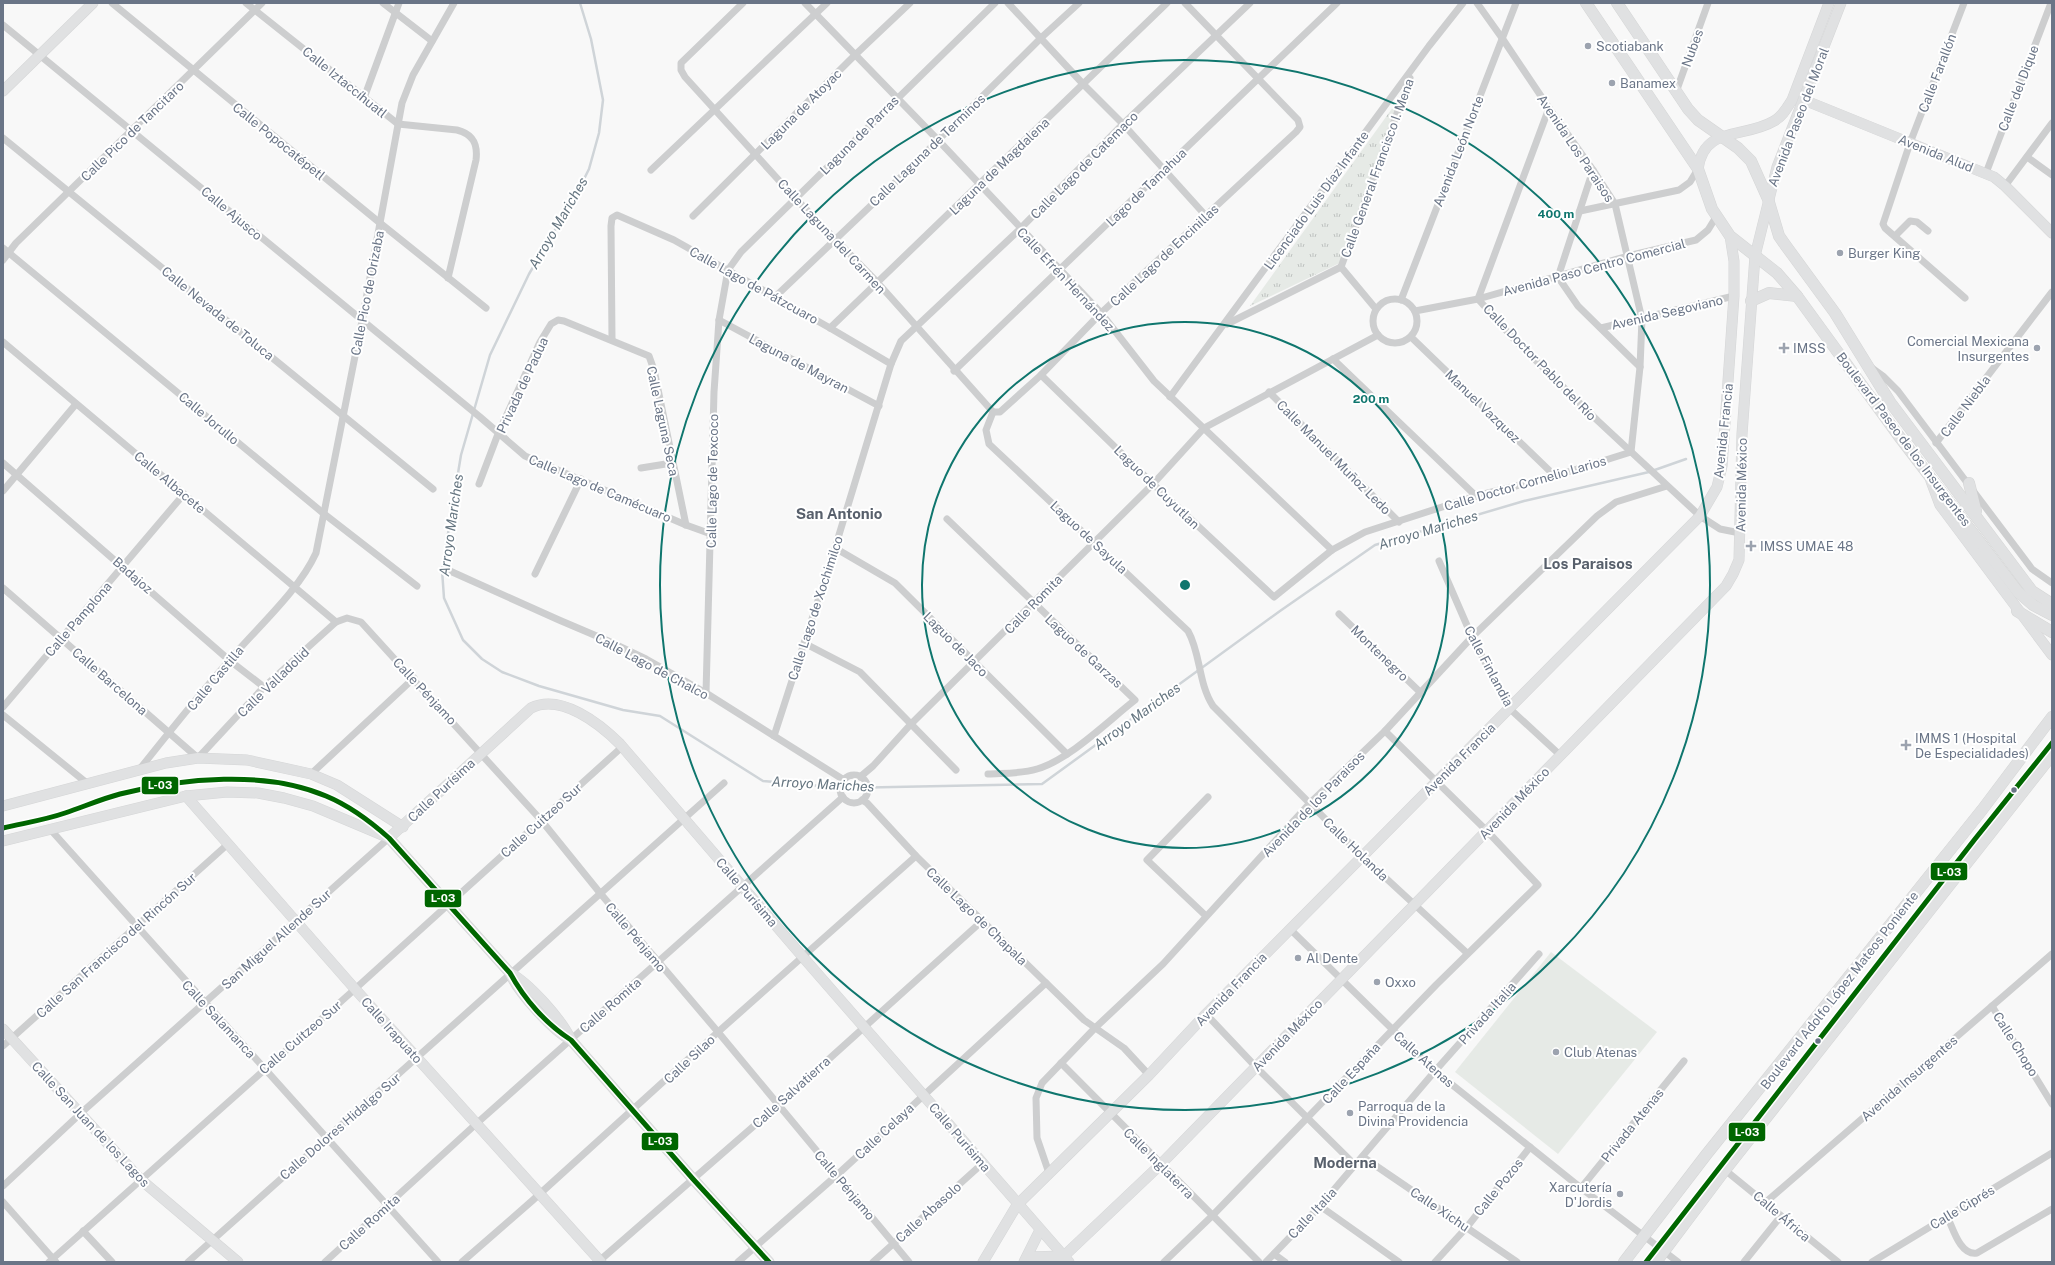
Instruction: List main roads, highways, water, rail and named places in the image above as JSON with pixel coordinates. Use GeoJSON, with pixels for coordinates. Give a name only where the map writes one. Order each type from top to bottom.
{"type":"FeatureCollection","features":[{"type":"Feature","properties":{"kind":"main road","name":"Boulevard Paseo de los Insurgentes"},"geometry":{"type":"LineString","coordinates":[[1586,3],[1698,169],[1705,193],[1716,217],[1730,236],[1777,273],[1797,296],[2018,592],[2032,605],[2052,616]]}},
{"type":"Feature","properties":{"kind":"main road","name":"Boulevard Paseo de los Insurgentes"},"geometry":{"type":"LineString","coordinates":[[1621,5],[1676,92],[1698,120],[1724,137],[1751,161],[1768,199],[1779,236],[1835,313],[1890,402],[1978,517],[2032,591],[2052,604]]}},
{"type":"Feature","properties":{"kind":"main road"},"geometry":{"type":"LineString","coordinates":[[1751,301],[1769,293],[1797,296]]}},
{"type":"Feature","properties":{"kind":"main road"},"geometry":{"type":"LineString","coordinates":[[1969,483],[1978,517]]}},
{"type":"Feature","properties":{"kind":"main road"},"geometry":{"type":"LineString","coordinates":[[2017,611],[2052,632]]}},
{"type":"Feature","properties":{"kind":"main road","name":"Boulevard Adolfo López Mateos Poniente"},"geometry":{"type":"LineString","coordinates":[[1624,1262],[1706,1155],[1982,810],[2052,717]]}},
{"type":"Feature","properties":{"kind":"main road","name":"Boulevard Adolfo López Mateos Poniente"},"geometry":{"type":"LineString","coordinates":[[1656,1262],[1725,1170],[2052,755]]}},
{"type":"Feature","properties":{"kind":"waterway","name":"Arroyo Mariches"},"geometry":{"type":"LineString","coordinates":[[580,3],[591,39],[603,100],[599,133],[589,169],[578,191],[529,274],[490,355],[461,455],[442,570],[444,598],[463,640],[482,659],[502,672],[539,686],[623,710],[660,716],[763,781],[844,788],[1042,784],[1280,611],[1375,545],[1524,501],[1649,472],[1686,459]]}},
{"type":"Feature","properties":{"kind":"place","name":"Scotiabank"},"geometry":{"type":"Point","coordinates":[1588,46]}},
{"type":"Feature","properties":{"kind":"place","name":"Banamex"},"geometry":{"type":"Point","coordinates":[1612,83]}},
{"type":"Feature","properties":{"kind":"place","name":"Burger King"},"geometry":{"type":"Point","coordinates":[1840,253]}},
{"type":"Feature","properties":{"kind":"place","name":"IMSS"},"geometry":{"type":"Point","coordinates":[1784,348]}},
{"type":"Feature","properties":{"kind":"place","name":"Comercial Mexicana Insurgentes"},"geometry":{"type":"Point","coordinates":[2037,348]}},
{"type":"Feature","properties":{"kind":"place","name":"IMSS UMAE 48"},"geometry":{"type":"Point","coordinates":[1751,546]}},
{"type":"Feature","properties":{"kind":"place","name":"IMMS 1 (Hospital De Especialidades)"},"geometry":{"type":"Point","coordinates":[1906,745]}},
{"type":"Feature","properties":{"kind":"place","name":"Al Dente"},"geometry":{"type":"Point","coordinates":[1298,958]}},
{"type":"Feature","properties":{"kind":"place","name":"Oxxo"},"geometry":{"type":"Point","coordinates":[1377,982]}},
{"type":"Feature","properties":{"kind":"place","name":"Club Atenas"},"geometry":{"type":"Point","coordinates":[1556,1052]}},
{"type":"Feature","properties":{"kind":"place","name":"Parroqua de la Divina Providencia"},"geometry":{"type":"Point","coordinates":[1350,1113]}},
{"type":"Feature","properties":{"kind":"place","name":"Xarcutería D'Jordis"},"geometry":{"type":"Point","coordinates":[1620,1194]}},
{"type":"Feature","properties":{"kind":"district","name":"San Antonio"},"geometry":{"type":"Point","coordinates":[839,514]}},
{"type":"Feature","properties":{"kind":"district","name":"Los Paraisos"},"geometry":{"type":"Point","coordinates":[1588,564]}},
{"type":"Feature","properties":{"kind":"district","name":"Moderna"},"geometry":{"type":"Point","coordinates":[1345,1163]}}]}
